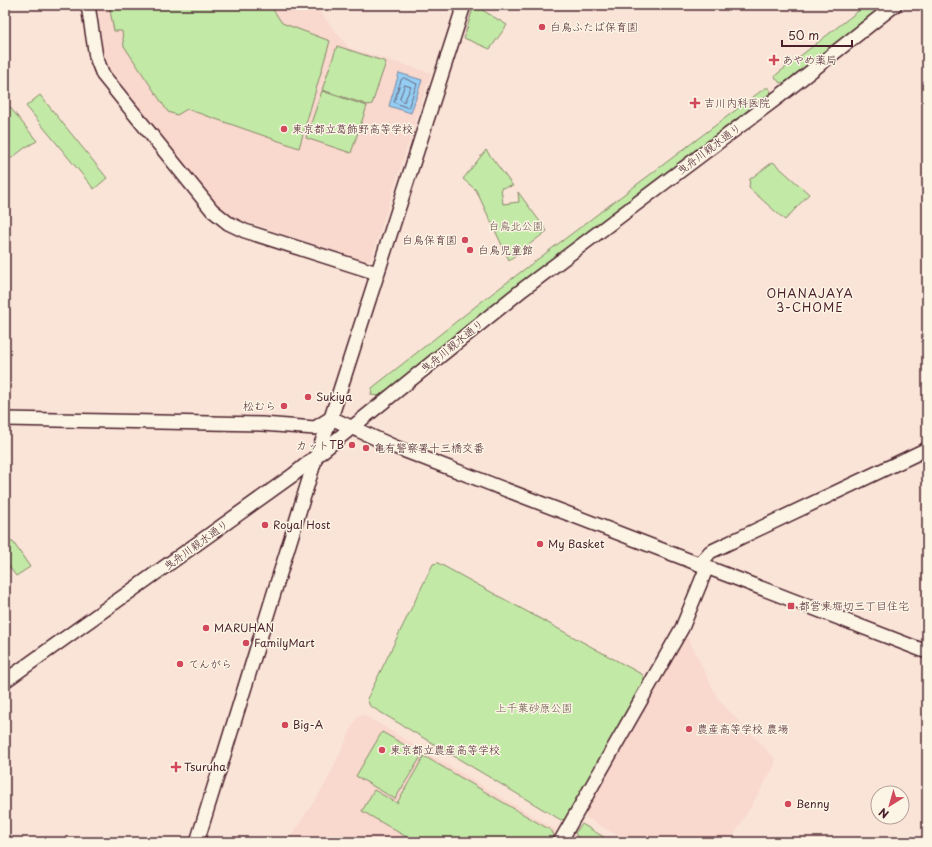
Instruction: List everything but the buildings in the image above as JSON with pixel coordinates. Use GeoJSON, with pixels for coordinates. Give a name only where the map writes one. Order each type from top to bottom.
{"type":"FeatureCollection","features":[{"type":"Feature","properties":{"kind":"street"},"geometry":{"type":"LineString","coordinates":[[88,5],[96,57],[103,75],[212,210],[228,223],[245,231],[377,273]]}},
{"type":"Feature","properties":{"kind":"street"},"geometry":{"type":"LineString","coordinates":[[197,842],[316,457],[331,418],[464,5]]}},
{"type":"Feature","properties":{"kind":"street","name":"曳舟川親水通り"},"geometry":{"type":"LineString","coordinates":[[5,681],[226,524],[316,457],[522,290],[781,94],[895,5]]}},
{"type":"Feature","properties":{"kind":"street"},"geometry":{"type":"LineString","coordinates":[[5,418],[262,424],[315,428],[331,418]]}},
{"type":"Feature","properties":{"kind":"street"},"geometry":{"type":"LineString","coordinates":[[331,418],[350,428],[395,447],[927,652]]}},
{"type":"Feature","properties":{"kind":"street"},"geometry":{"type":"LineString","coordinates":[[560,842],[682,628],[710,552],[927,449]]}},
{"type":"Feature","properties":{"kind":"shaded area","name":"東京都立葛飾野高等学校"},"geometry":{"type":"Polygon","coordinates":[[[97,5],[314,5],[349,48],[431,73],[371,259],[366,261],[232,217],[216,205],[109,70],[104,57],[97,5]]]}},
{"type":"Feature","properties":{"kind":"shaded area","name":"農産高等学校 農場"},"geometry":{"type":"Polygon","coordinates":[[[688,638],[718,699],[775,759],[775,765],[730,842],[629,842],[587,818],[584,808],[683,640],[688,638]]]}},
{"type":"Feature","properties":{"kind":"shaded area","name":"東京都立農産高等学校"},"geometry":{"type":"Polygon","coordinates":[[[358,715],[364,715],[555,829],[557,835],[567,842],[287,842],[325,785],[358,715]]]}},
{"type":"Feature","properties":{"kind":"green space"},"geometry":{"type":"Polygon","coordinates":[[[109,5],[270,5],[282,23],[330,41],[299,148],[187,109],[177,115],[168,112],[124,46],[122,31],[114,31],[109,5]]]}},
{"type":"Feature","properties":{"kind":"green space"},"geometry":{"type":"Polygon","coordinates":[[[474,5],[507,25],[490,49],[464,38],[474,5]]]}},
{"type":"Feature","properties":{"kind":"green space"},"geometry":{"type":"Polygon","coordinates":[[[866,5],[885,5],[785,82],[780,83],[775,77],[777,74],[866,5]]]}},
{"type":"Feature","properties":{"kind":"green space"},"geometry":{"type":"Polygon","coordinates":[[[337,46],[386,62],[372,104],[368,105],[322,90],[337,46]]]}},
{"type":"Feature","properties":{"kind":"green space"},"geometry":{"type":"Polygon","coordinates":[[[765,88],[769,88],[771,92],[379,396],[371,395],[372,388],[481,302],[765,88]]]}},
{"type":"Feature","properties":{"kind":"green space"},"geometry":{"type":"Polygon","coordinates":[[[322,91],[367,106],[351,153],[306,138],[322,91]]]}},
{"type":"Feature","properties":{"kind":"green space"},"geometry":{"type":"Polygon","coordinates":[[[40,95],[107,178],[94,189],[26,106],[40,95]]]}},
{"type":"Feature","properties":{"kind":"green space"},"geometry":{"type":"Polygon","coordinates":[[[5,101],[37,141],[26,147],[5,163],[5,101]]]}},
{"type":"Feature","properties":{"kind":"green space","name":"白鳥北公園"},"geometry":{"type":"Polygon","coordinates":[[[486,150],[513,186],[501,188],[503,204],[519,202],[518,192],[547,231],[509,260],[476,190],[463,179],[486,150]]]}},
{"type":"Feature","properties":{"kind":"green space"},"geometry":{"type":"Polygon","coordinates":[[[773,162],[809,194],[785,220],[749,188],[750,179],[773,162]]]}},
{"type":"Feature","properties":{"kind":"green space"},"geometry":{"type":"Polygon","coordinates":[[[5,541],[13,542],[30,567],[16,576],[5,561],[5,541]]]}},
{"type":"Feature","properties":{"kind":"green space","name":"上千葉砂原公園"},"geometry":{"type":"Polygon","coordinates":[[[438,563],[643,675],[645,682],[566,819],[561,820],[370,706],[367,699],[433,564],[438,563]]]}},
{"type":"Feature","properties":{"kind":"green space"},"geometry":{"type":"Polygon","coordinates":[[[382,732],[422,755],[395,799],[356,776],[382,732]]]}},
{"type":"Feature","properties":{"kind":"green space"},"geometry":{"type":"Polygon","coordinates":[[[424,756],[552,831],[554,836],[550,842],[415,842],[362,811],[374,790],[397,803],[424,756]]]}},
{"type":"Feature","properties":{"kind":"green space"},"geometry":{"type":"Polygon","coordinates":[[[582,824],[612,842],[597,843],[582,840],[575,833],[582,824]]]}},
{"type":"Feature","properties":{"kind":"water"},"geometry":{"type":"Polygon","coordinates":[[[399,73],[422,80],[411,113],[389,106],[399,73]]]}},
{"type":"Feature","properties":{"kind":"place","name":"白鳥ふたば保育園"},"geometry":{"type":"Point","coordinates":[542,27]}},
{"type":"Feature","properties":{"kind":"place","name":"あやめ薬局"},"geometry":{"type":"Point","coordinates":[774,60]}},
{"type":"Feature","properties":{"kind":"place","name":"吉川内科医院"},"geometry":{"type":"Point","coordinates":[695,103]}},
{"type":"Feature","properties":{"kind":"place","name":"東京都立葛飾野高等学校"},"geometry":{"type":"Point","coordinates":[284,129]}},
{"type":"Feature","properties":{"kind":"place","name":"白鳥保育園"},"geometry":{"type":"Point","coordinates":[465,240]}},
{"type":"Feature","properties":{"kind":"place","name":"白鳥児童館"},"geometry":{"type":"Point","coordinates":[470,250]}},
{"type":"Feature","properties":{"kind":"place","name":"Sukiya"},"geometry":{"type":"Point","coordinates":[308,397]}},
{"type":"Feature","properties":{"kind":"place","name":"松むら"},"geometry":{"type":"Point","coordinates":[284,406]}},
{"type":"Feature","properties":{"kind":"place","name":"カットTB"},"geometry":{"type":"Point","coordinates":[352,445]}},
{"type":"Feature","properties":{"kind":"place","name":"亀有警察署十三橋交番"},"geometry":{"type":"Point","coordinates":[366,448]}},
{"type":"Feature","properties":{"kind":"place","name":"Royal Host"},"geometry":{"type":"Point","coordinates":[265,525]}},
{"type":"Feature","properties":{"kind":"place","name":"My Basket"},"geometry":{"type":"Point","coordinates":[540,544]}},
{"type":"Feature","properties":{"kind":"place","name":"都営東堀切三丁目住宅"},"geometry":{"type":"Point","coordinates":[791,606]}},
{"type":"Feature","properties":{"kind":"place","name":"MARUHAN"},"geometry":{"type":"Point","coordinates":[206,628]}},
{"type":"Feature","properties":{"kind":"place","name":"FamilyMart"},"geometry":{"type":"Point","coordinates":[246,643]}},
{"type":"Feature","properties":{"kind":"place","name":"てんがら"},"geometry":{"type":"Point","coordinates":[180,664]}},
{"type":"Feature","properties":{"kind":"place","name":"Big-A"},"geometry":{"type":"Point","coordinates":[285,725]}},
{"type":"Feature","properties":{"kind":"place","name":"農産高等学校 農場"},"geometry":{"type":"Point","coordinates":[689,729]}},
{"type":"Feature","properties":{"kind":"place","name":"東京都立農産高等学校"},"geometry":{"type":"Point","coordinates":[382,750]}},
{"type":"Feature","properties":{"kind":"place","name":"Tsuruha"},"geometry":{"type":"Point","coordinates":[176,767]}},
{"type":"Feature","properties":{"kind":"place","name":"Benny"},"geometry":{"type":"Point","coordinates":[788,804]}},
{"type":"Feature","properties":{"kind":"district","name":"OHANAJAYA 3-CHOME"},"geometry":{"type":"Point","coordinates":[810,301]}}]}
